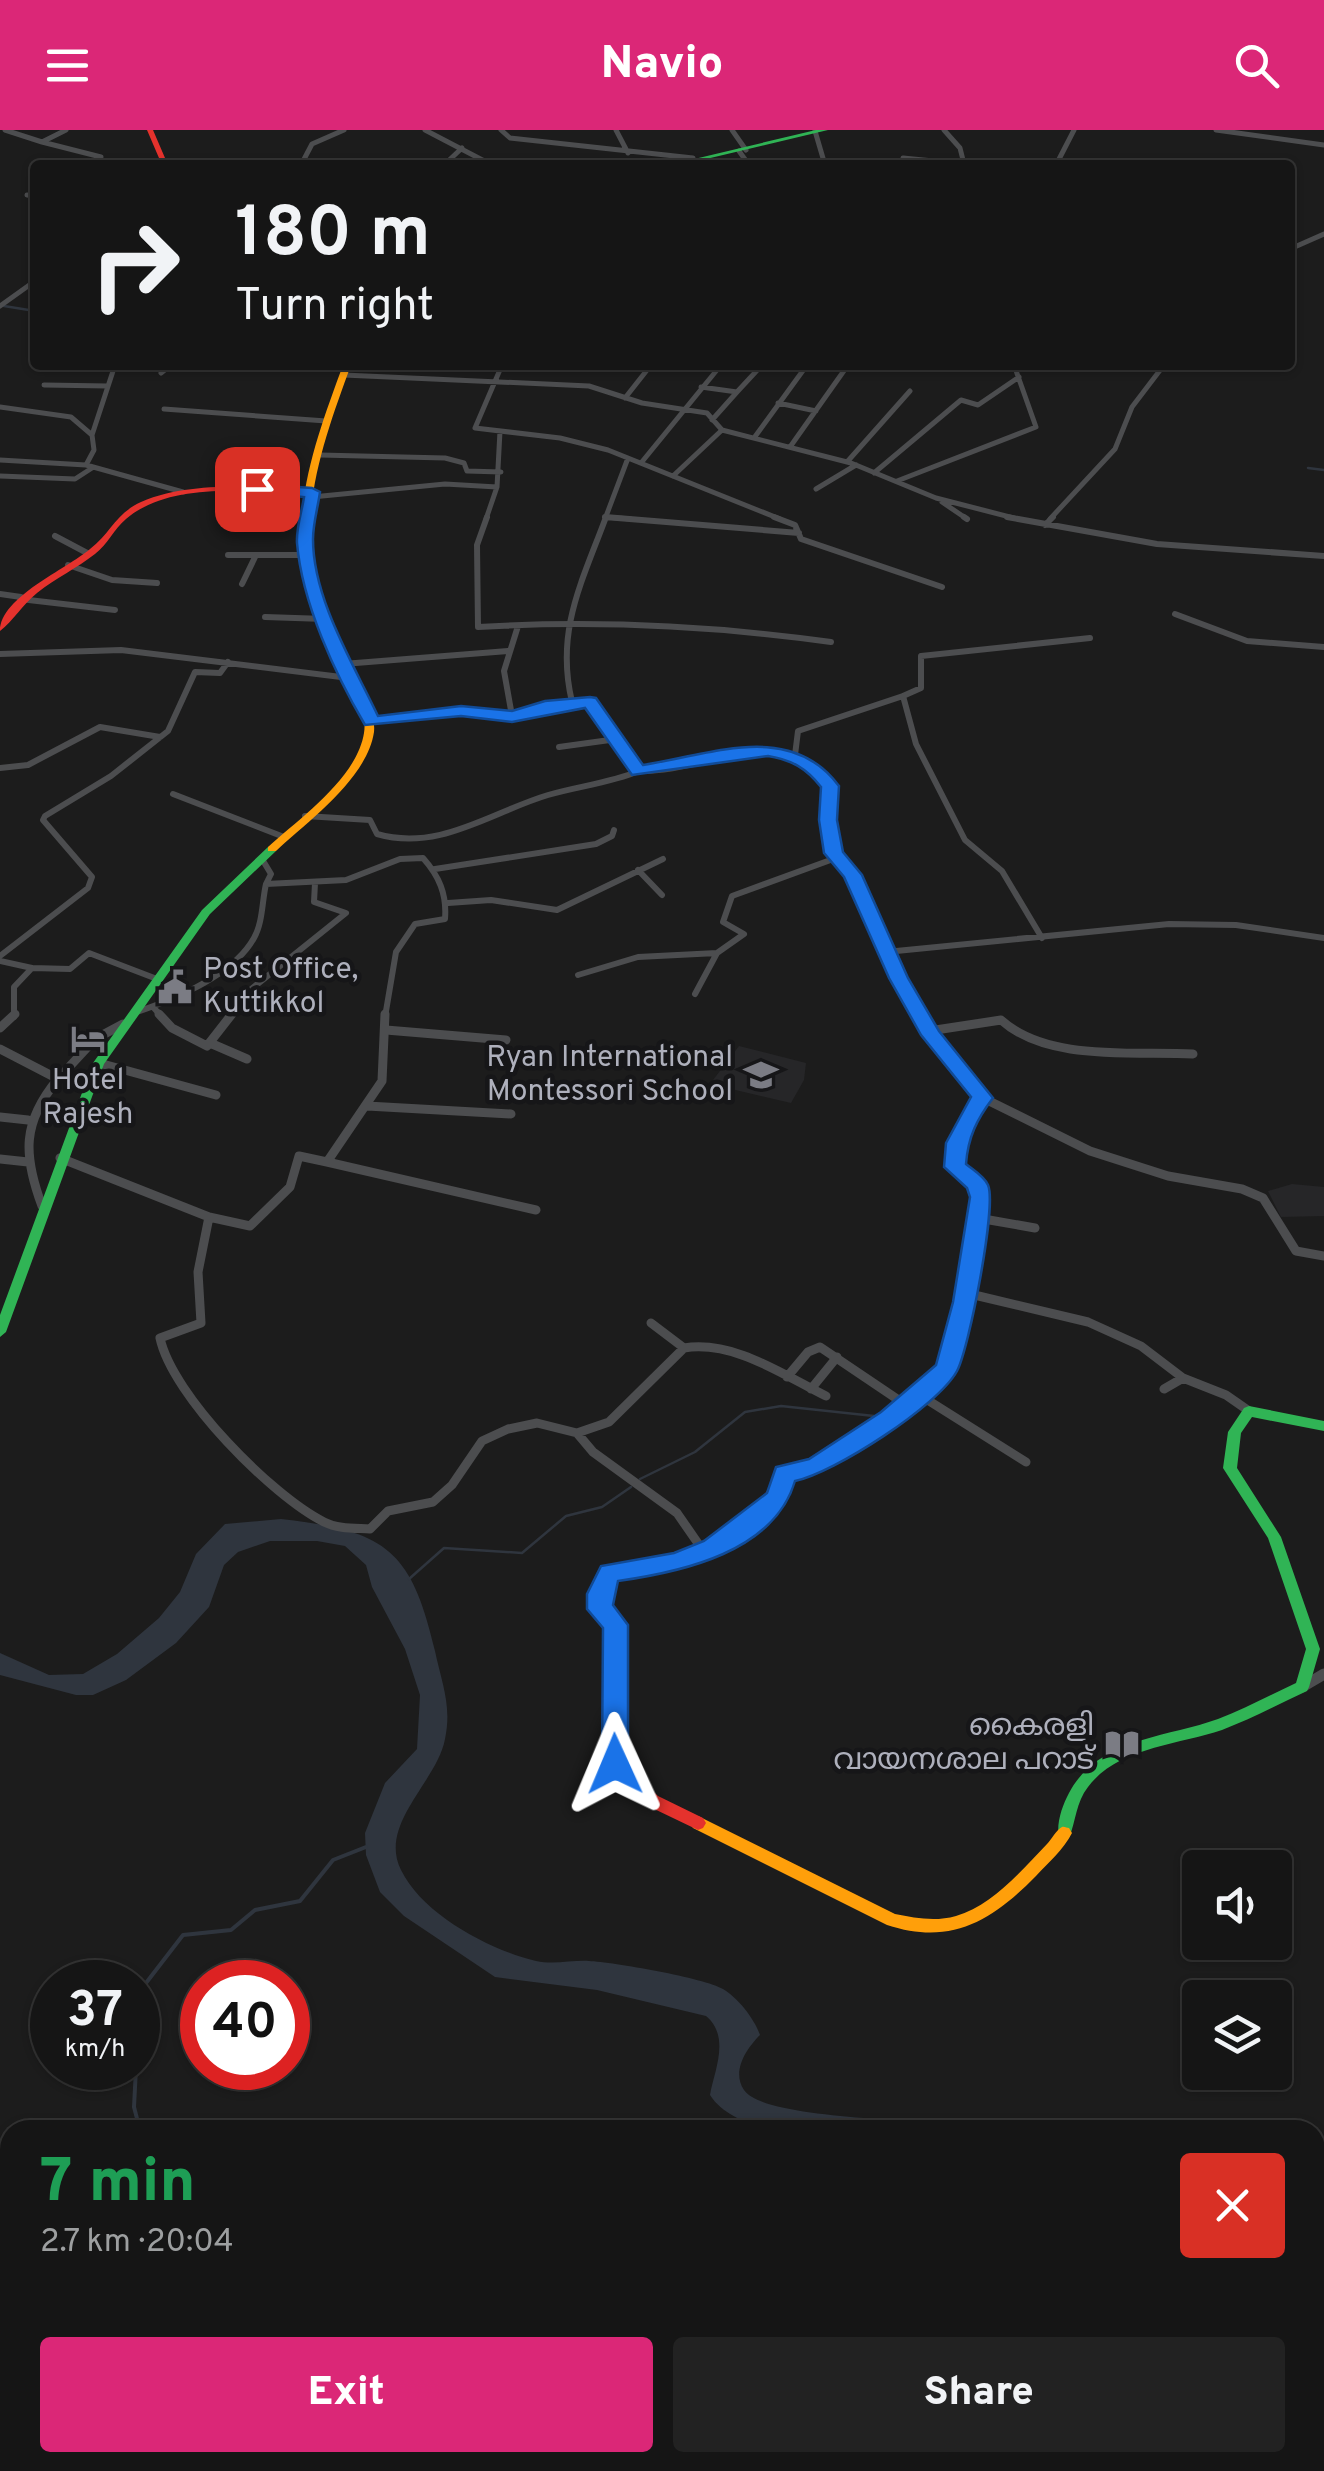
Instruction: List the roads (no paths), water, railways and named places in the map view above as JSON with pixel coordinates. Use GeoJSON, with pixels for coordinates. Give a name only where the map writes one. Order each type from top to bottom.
{"type":"FeatureCollection","features":[{"type":"Feature","properties":{"kind":"main road"},"geometry":{"type":"LineString","coordinates":[[150,130],[163,160]]}},
{"type":"Feature","properties":{"kind":"main road"},"geometry":{"type":"LineString","coordinates":[[687,160],[743,159],[820,131]]}},
{"type":"Feature","properties":{"kind":"main road"},"geometry":{"type":"LineString","coordinates":[[0,1332],[60,1158],[100,1063],[127,1019],[206,912],[350,773],[372,722],[325,619],[305,539],[326,421],[346,370]]}},
{"type":"Feature","properties":{"kind":"main road"},"geometry":{"type":"LineString","coordinates":[[0,628],[20,598],[89,554],[126,515],[184,492],[257,489],[312,495]]}},
{"type":"Feature","properties":{"kind":"main road"},"geometry":{"type":"LineString","coordinates":[[983,1098],[971,1109],[957,1143],[955,1167],[977,1184],[978,1218],[966,1294],[947,1369],[906,1405],[816,1467],[785,1474],[778,1498],[758,1518],[704,1552],[677,1563],[610,1573],[600,1594],[600,1609],[616,1625],[615,1764],[654,1801],[912,1929],[962,1927],[990,1909],[1064,1836],[1064,1812],[1073,1790],[1100,1761],[1214,1727],[1302,1686],[1313,1649],[1274,1536],[1230,1468],[1235,1432],[1249,1412],[1324,1426]]}},
{"type":"Feature","properties":{"kind":"street"},"geometry":{"type":"LineString","coordinates":[[42,142],[66,130]]}},
{"type":"Feature","properties":{"kind":"street"},"geometry":{"type":"LineString","coordinates":[[303,160],[312,144],[344,130]]}},
{"type":"Feature","properties":{"kind":"street"},"geometry":{"type":"LineString","coordinates":[[425,130],[483,160]]}},
{"type":"Feature","properties":{"kind":"street"},"geometry":{"type":"LineString","coordinates":[[501,130],[510,138],[693,158]]}},
{"type":"Feature","properties":{"kind":"street"},"geometry":{"type":"LineString","coordinates":[[616,130],[628,153]]}},
{"type":"Feature","properties":{"kind":"street"},"geometry":{"type":"LineString","coordinates":[[732,130],[743,159]]}},
{"type":"Feature","properties":{"kind":"street"},"geometry":{"type":"LineString","coordinates":[[944,130],[960,148],[963,160]]}},
{"type":"Feature","properties":{"kind":"street"},"geometry":{"type":"LineString","coordinates":[[1059,160],[1074,130]]}},
{"type":"Feature","properties":{"kind":"street"},"geometry":{"type":"LineString","coordinates":[[1216,130],[1324,145]]}},
{"type":"Feature","properties":{"kind":"street"},"geometry":{"type":"LineString","coordinates":[[820,131],[823,160]]}},
{"type":"Feature","properties":{"kind":"street"},"geometry":{"type":"LineString","coordinates":[[3,132],[101,157]]}},
{"type":"Feature","properties":{"kind":"street"},"geometry":{"type":"LineString","coordinates":[[449,160],[462,148]]}},
{"type":"Feature","properties":{"kind":"street"},"geometry":{"type":"LineString","coordinates":[[903,158],[923,160]]}},
{"type":"Feature","properties":{"kind":"street"},"geometry":{"type":"LineString","coordinates":[[1295,247],[1324,234]]}},
{"type":"Feature","properties":{"kind":"street"},"geometry":{"type":"LineString","coordinates":[[0,306],[30,285]]}},
{"type":"Feature","properties":{"kind":"street"},"geometry":{"type":"LineString","coordinates":[[0,476],[75,479],[89,466],[94,450],[92,435],[113,370]]}},
{"type":"Feature","properties":{"kind":"street"},"geometry":{"type":"LineString","coordinates":[[161,374],[165,370]]}},
{"type":"Feature","properties":{"kind":"street"},"geometry":{"type":"LineString","coordinates":[[346,370],[486,384],[498,380],[590,386],[625,398],[707,413],[722,430],[852,464],[936,498],[1044,525],[1157,544],[1324,556]]}},
{"type":"Feature","properties":{"kind":"street"},"geometry":{"type":"LineString","coordinates":[[501,370],[474,428],[560,438],[628,458],[795,525],[801,538],[942,587]]}},
{"type":"Feature","properties":{"kind":"street"},"geometry":{"type":"LineString","coordinates":[[625,398],[647,370]]}},
{"type":"Feature","properties":{"kind":"street"},"geometry":{"type":"LineString","coordinates":[[642,463],[670,430],[681,408],[716,370]]}},
{"type":"Feature","properties":{"kind":"street"},"geometry":{"type":"LineString","coordinates":[[712,420],[757,370]]}},
{"type":"Feature","properties":{"kind":"street"},"geometry":{"type":"LineString","coordinates":[[754,438],[803,370]]}},
{"type":"Feature","properties":{"kind":"street"},"geometry":{"type":"LineString","coordinates":[[790,447],[844,370]]}},
{"type":"Feature","properties":{"kind":"street"},"geometry":{"type":"LineString","coordinates":[[897,482],[1036,427],[1038,422],[1016,370]]}},
{"type":"Feature","properties":{"kind":"street"},"geometry":{"type":"LineString","coordinates":[[1044,525],[1116,449],[1132,407],[1160,370]]}},
{"type":"Feature","properties":{"kind":"street"},"geometry":{"type":"LineString","coordinates":[[874,473],[961,400],[978,405],[1019,377]]}},
{"type":"Feature","properties":{"kind":"street"},"geometry":{"type":"LineString","coordinates":[[44,385],[108,386]]}},
{"type":"Feature","properties":{"kind":"street"},"geometry":{"type":"LineString","coordinates":[[701,387],[737,392]]}},
{"type":"Feature","properties":{"kind":"street"},"geometry":{"type":"LineString","coordinates":[[816,489],[852,464],[910,390]]}},
{"type":"Feature","properties":{"kind":"street"},"geometry":{"type":"LineString","coordinates":[[778,404],[816,410]]}},
{"type":"Feature","properties":{"kind":"street"},"geometry":{"type":"LineString","coordinates":[[0,407],[71,417],[92,435]]}},
{"type":"Feature","properties":{"kind":"street"},"geometry":{"type":"LineString","coordinates":[[164,409],[326,421]]}},
{"type":"Feature","properties":{"kind":"street"},"geometry":{"type":"LineString","coordinates":[[673,476],[722,430]]}},
{"type":"Feature","properties":{"kind":"street"},"geometry":{"type":"LineString","coordinates":[[500,431],[498,487],[477,545],[475,624],[756,632],[831,642]]}},
{"type":"Feature","properties":{"kind":"street"},"geometry":{"type":"LineString","coordinates":[[320,456],[445,458],[464,462],[467,471],[500,472]]}},
{"type":"Feature","properties":{"kind":"street"},"geometry":{"type":"LineString","coordinates":[[572,702],[564,669],[567,624],[628,458]]}},
{"type":"Feature","properties":{"kind":"street"},"geometry":{"type":"LineString","coordinates":[[0,460],[89,466],[184,492]]}},
{"type":"Feature","properties":{"kind":"street"},"geometry":{"type":"LineString","coordinates":[[312,495],[445,484],[498,487]]}},
{"type":"Feature","properties":{"kind":"street"},"geometry":{"type":"LineString","coordinates":[[936,498],[967,519]]}},
{"type":"Feature","properties":{"kind":"street"},"geometry":{"type":"LineString","coordinates":[[604,517],[799,533]]}},
{"type":"Feature","properties":{"kind":"street"},"geometry":{"type":"LineString","coordinates":[[55,536],[89,554]]}},
{"type":"Feature","properties":{"kind":"street"},"geometry":{"type":"LineString","coordinates":[[228,555],[308,556]]}},
{"type":"Feature","properties":{"kind":"street"},"geometry":{"type":"LineString","coordinates":[[242,584],[256,556]]}},
{"type":"Feature","properties":{"kind":"street"},"geometry":{"type":"LineString","coordinates":[[68,566],[112,580],[156,583]]}},
{"type":"Feature","properties":{"kind":"street"},"geometry":{"type":"LineString","coordinates":[[0,594],[115,610]]}},
{"type":"Feature","properties":{"kind":"street"},"geometry":{"type":"LineString","coordinates":[[1175,614],[1209,631],[1248,643],[1324,647]]}},
{"type":"Feature","properties":{"kind":"street"},"geometry":{"type":"LineString","coordinates":[[265,617],[325,619]]}},
{"type":"Feature","properties":{"kind":"street"},"geometry":{"type":"LineString","coordinates":[[512,716],[502,686],[508,650],[518,626]]}},
{"type":"Feature","properties":{"kind":"street"},"geometry":{"type":"LineString","coordinates":[[796,755],[798,732],[921,688],[921,656],[1090,638]]}},
{"type":"Feature","properties":{"kind":"street"},"geometry":{"type":"LineString","coordinates":[[0,654],[85,648],[346,671],[508,650]]}},
{"type":"Feature","properties":{"kind":"street"},"geometry":{"type":"LineString","coordinates":[[0,959],[88,888],[92,878],[43,820],[44,816],[111,776],[160,737],[172,724],[195,672],[220,673],[228,662]]}},
{"type":"Feature","properties":{"kind":"street"},"geometry":{"type":"LineString","coordinates":[[903,696],[916,744],[965,840],[1002,871],[1042,938]]}},
{"type":"Feature","properties":{"kind":"street"},"geometry":{"type":"LineString","coordinates":[[372,722],[461,711],[512,716],[572,702],[596,706],[639,772]]}},
{"type":"Feature","properties":{"kind":"street"},"geometry":{"type":"LineString","coordinates":[[0,768],[28,766],[100,727],[160,737]]}},
{"type":"Feature","properties":{"kind":"street"},"geometry":{"type":"LineString","coordinates":[[559,747],[617,739]]}},
{"type":"Feature","properties":{"kind":"street"},"geometry":{"type":"LineString","coordinates":[[305,816],[370,820],[383,838],[412,839],[466,828],[534,799],[594,788],[639,772],[719,762],[756,751],[796,755],[830,786],[828,820],[836,858],[852,875],[886,952],[929,1031],[983,1098],[1090,1151],[1168,1176],[1242,1188],[1263,1198],[1296,1252],[1324,1258]]}},
{"type":"Feature","properties":{"kind":"street"},"geometry":{"type":"LineString","coordinates":[[173,794],[284,837]]}},
{"type":"Feature","properties":{"kind":"street"},"geometry":{"type":"LineString","coordinates":[[434,870],[596,844],[612,836],[614,830]]}},
{"type":"Feature","properties":{"kind":"street"},"geometry":{"type":"LineString","coordinates":[[327,1162],[382,1081],[386,992],[396,952],[414,924],[445,919],[448,903],[434,870],[412,839]]}},
{"type":"Feature","properties":{"kind":"street"},"geometry":{"type":"LineString","coordinates":[[43,1208],[24,1144],[28,1120],[95,1038],[110,1027],[154,1008],[249,947],[258,928],[271,874],[262,858]]}},
{"type":"Feature","properties":{"kind":"street"},"geometry":{"type":"LineString","coordinates":[[266,884],[346,880],[400,859],[423,858]]}},
{"type":"Feature","properties":{"kind":"street"},"geometry":{"type":"LineString","coordinates":[[578,975],[638,957],[717,953],[748,934],[723,922],[732,896],[836,858]]}},
{"type":"Feature","properties":{"kind":"street"},"geometry":{"type":"LineString","coordinates":[[448,903],[491,900],[558,910],[663,859]]}},
{"type":"Feature","properties":{"kind":"street"},"geometry":{"type":"LineString","coordinates":[[638,870],[662,895]]}},
{"type":"Feature","properties":{"kind":"street"},"geometry":{"type":"LineString","coordinates":[[154,1008],[172,1028],[207,1046],[250,990],[346,913],[314,902],[316,883]]}},
{"type":"Feature","properties":{"kind":"street"},"geometry":{"type":"LineString","coordinates":[[886,952],[1169,924],[1236,926],[1324,938]]}},
{"type":"Feature","properties":{"kind":"street"},"geometry":{"type":"LineString","coordinates":[[0,959],[32,968],[70,969],[89,953],[157,979]]}},
{"type":"Feature","properties":{"kind":"street"},"geometry":{"type":"LineString","coordinates":[[695,994],[717,953]]}},
{"type":"Feature","properties":{"kind":"street"},"geometry":{"type":"LineString","coordinates":[[0,1028],[14,1016],[10,993],[14,985],[32,968]]}},
{"type":"Feature","properties":{"kind":"street"},"geometry":{"type":"LineString","coordinates":[[929,1031],[989,1018],[1001,1020],[1020,1037],[1066,1048],[1193,1054]]}},
{"type":"Feature","properties":{"kind":"street"},"geometry":{"type":"LineString","coordinates":[[386,1030],[506,1040]]}},
{"type":"Feature","properties":{"kind":"street"},"geometry":{"type":"LineString","coordinates":[[210,1043],[248,1059]]}},
{"type":"Feature","properties":{"kind":"street"},"geometry":{"type":"LineString","coordinates":[[0,1049],[58,1080]]}},
{"type":"Feature","properties":{"kind":"street"},"geometry":{"type":"LineString","coordinates":[[100,1063],[216,1094]]}},
{"type":"Feature","properties":{"kind":"street"},"geometry":{"type":"LineString","coordinates":[[366,1106],[511,1114]]}},
{"type":"Feature","properties":{"kind":"street"},"geometry":{"type":"LineString","coordinates":[[0,1117],[28,1120]]}},
{"type":"Feature","properties":{"kind":"street"},"geometry":{"type":"LineString","coordinates":[[60,1158],[209,1218],[250,1226],[290,1187],[299,1156],[536,1210]]}},
{"type":"Feature","properties":{"kind":"street"},"geometry":{"type":"LineString","coordinates":[[0,1158],[28,1162]]}},
{"type":"Feature","properties":{"kind":"street"},"geometry":{"type":"LineString","coordinates":[[209,1218],[210,1241],[199,1266],[204,1308],[201,1323],[166,1334],[158,1344],[188,1392],[256,1469],[321,1521],[370,1529],[388,1511],[433,1502],[452,1485],[482,1441],[508,1429],[536,1424],[576,1433],[608,1422],[684,1348]]}},
{"type":"Feature","properties":{"kind":"street"},"geometry":{"type":"LineString","coordinates":[[978,1218],[1035,1228]]}},
{"type":"Feature","properties":{"kind":"street"},"geometry":{"type":"LineString","coordinates":[[966,1294],[1088,1322],[1141,1346],[1183,1378],[1226,1396],[1249,1412]]}},
{"type":"Feature","properties":{"kind":"street"},"geometry":{"type":"LineString","coordinates":[[652,1323],[684,1348],[709,1347],[826,1396]]}},
{"type":"Feature","properties":{"kind":"street"},"geometry":{"type":"LineString","coordinates":[[788,1378],[815,1346],[838,1357],[906,1405]]}},
{"type":"Feature","properties":{"kind":"street"},"geometry":{"type":"LineString","coordinates":[[811,1389],[838,1357]]}},
{"type":"Feature","properties":{"kind":"street"},"geometry":{"type":"LineString","coordinates":[[1164,1389],[1183,1378]]}},
{"type":"Feature","properties":{"kind":"street"},"geometry":{"type":"LineString","coordinates":[[918,1394],[1026,1462]]}},
{"type":"Feature","properties":{"kind":"street"},"geometry":{"type":"LineString","coordinates":[[576,1433],[594,1452],[677,1514],[704,1552]]}},
{"type":"Feature","properties":{"kind":"street"},"geometry":{"type":"LineString","coordinates":[[1308,1668],[1324,1671]]}},
{"type":"Feature","properties":{"kind":"street"},"geometry":{"type":"LineString","coordinates":[[1302,1686],[1324,1671]]}},
{"type":"Feature","properties":{"kind":"waterway"},"geometry":{"type":"LineString","coordinates":[[4,306],[30,310]]}},
{"type":"Feature","properties":{"kind":"waterway"},"geometry":{"type":"LineString","coordinates":[[1308,468],[1324,470]]}},
{"type":"Feature","properties":{"kind":"waterway"},"geometry":{"type":"LineString","coordinates":[[640,1479],[695,1452],[745,1412],[781,1406],[874,1416]]}},
{"type":"Feature","properties":{"kind":"waterway"},"geometry":{"type":"LineString","coordinates":[[409,1579],[444,1548],[522,1553],[566,1516],[602,1507],[631,1487]]}},
{"type":"Feature","properties":{"kind":"waterway"},"geometry":{"type":"LineString","coordinates":[[160,1965],[183,1935],[231,1930],[255,1910],[300,1901],[333,1860],[366,1847]]}},
{"type":"Feature","properties":{"kind":"waterway"},"geometry":{"type":"LineString","coordinates":[[135,2090],[137,2120]]}},
{"type":"Feature","properties":{"kind":"place","name":"Post Office, Kuttikkol"},"geometry":{"type":"Point","coordinates":[175,987]}},
{"type":"Feature","properties":{"kind":"place","name":"Hotel Rajesh"},"geometry":{"type":"Point","coordinates":[88,1039]}},
{"type":"Feature","properties":{"kind":"place","name":"Ryan International Montessori School"},"geometry":{"type":"Point","coordinates":[761,1075]}},
{"type":"Feature","properties":{"kind":"place","name":"കൈരളി വായനശാല പറാട്"},"geometry":{"type":"Point","coordinates":[1122,1744]}}]}
